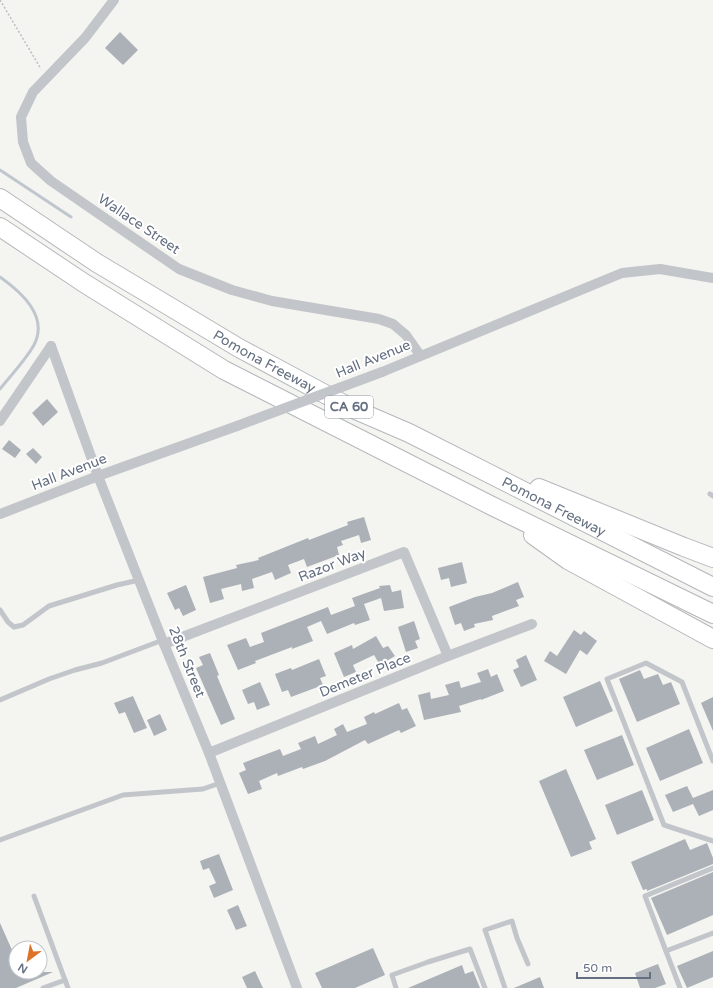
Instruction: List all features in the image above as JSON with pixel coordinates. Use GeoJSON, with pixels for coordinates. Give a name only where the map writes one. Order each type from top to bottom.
{"type":"FeatureCollection","features":[{"type":"Feature","properties":{"kind":"highway","name":"Pomona Freeway"},"geometry":{"type":"LineString","coordinates":[[0,198],[97,263],[239,348],[351,408],[409,433],[713,587]]}},
{"type":"Feature","properties":{"kind":"highway","name":"Pomona Freeway"},"geometry":{"type":"LineString","coordinates":[[0,227],[84,283],[224,370],[490,505],[713,614]]}},
{"type":"Feature","properties":{"kind":"highway"},"geometry":{"type":"LineString","coordinates":[[409,433],[713,558]]}},
{"type":"Feature","properties":{"kind":"highway"},"geometry":{"type":"LineString","coordinates":[[490,505],[568,560],[713,639]]}},
{"type":"Feature","properties":{"kind":"street","name":"Wallace Street"},"geometry":{"type":"LineString","coordinates":[[114,0],[85,38],[34,92],[21,117],[23,142],[31,163],[51,181],[179,268],[232,290],[272,301],[379,319],[393,324],[406,335],[420,355]]}},
{"type":"Feature","properties":{"kind":"street","name":"Hall Avenue"},"geometry":{"type":"LineString","coordinates":[[0,514],[98,476],[382,372],[420,355],[622,273],[660,269],[713,278]]}},
{"type":"Feature","properties":{"kind":"street","name":"28th Street"},"geometry":{"type":"LineString","coordinates":[[0,420],[51,346],[98,476],[209,753],[297,988]]}},
{"type":"Feature","properties":{"kind":"street","name":"Razor Way"},"geometry":{"type":"LineString","coordinates":[[164,642],[404,552],[448,656]]}},
{"type":"Feature","properties":{"kind":"street","name":"Demeter Place"},"geometry":{"type":"LineString","coordinates":[[209,753],[448,656],[532,624]]}},
{"type":"Feature","properties":{"kind":"lane"},"geometry":{"type":"LineString","coordinates":[[0,610],[8,622],[14,627],[23,625],[49,606],[117,585],[139,580]]}},
{"type":"Feature","properties":{"kind":"lane"},"geometry":{"type":"LineString","coordinates":[[0,700],[49,679],[164,642]]}},
{"type":"Feature","properties":{"kind":"lane"},"geometry":{"type":"LineString","coordinates":[[713,761],[682,682],[646,663],[606,679],[664,825],[713,841]]}},
{"type":"Feature","properties":{"kind":"lane"},"geometry":{"type":"LineString","coordinates":[[0,840],[123,795],[203,789],[220,783]]}},
{"type":"Feature","properties":{"kind":"lane"},"geometry":{"type":"LineString","coordinates":[[680,988],[645,896],[713,868]]}},
{"type":"Feature","properties":{"kind":"lane"},"geometry":{"type":"LineString","coordinates":[[34,896],[68,988]]}},
{"type":"Feature","properties":{"kind":"lane"},"geometry":{"type":"LineString","coordinates":[[505,988],[485,930],[512,921],[517,938],[528,964]]}},
{"type":"Feature","properties":{"kind":"lane"},"geometry":{"type":"LineString","coordinates":[[666,951],[713,933]]}},
{"type":"Feature","properties":{"kind":"lane"},"geometry":{"type":"LineString","coordinates":[[396,988],[392,975],[470,949],[485,988]]}},
{"type":"Feature","properties":{"kind":"lane"},"geometry":{"type":"LineString","coordinates":[[43,988],[65,980]]}},
{"type":"Feature","properties":{"kind":"path"},"geometry":{"type":"LineString","coordinates":[[0,0],[46,79]]}},
{"type":"Feature","properties":{"kind":"building"},"geometry":{"type":"Polygon","coordinates":[[[120,32],[138,50],[123,65],[105,48],[120,32]]]}},
{"type":"Feature","properties":{"kind":"building"},"geometry":{"type":"Polygon","coordinates":[[[47,399],[58,412],[43,426],[32,413],[47,399]]]}},
{"type":"Feature","properties":{"kind":"building"},"geometry":{"type":"Polygon","coordinates":[[[9,440],[21,450],[15,458],[2,449],[9,440]]]}},
{"type":"Feature","properties":{"kind":"building"},"geometry":{"type":"Polygon","coordinates":[[[33,448],[42,457],[36,464],[26,454],[33,448]]]}},
{"type":"Feature","properties":{"kind":"building"},"geometry":{"type":"Polygon","coordinates":[[[364,517],[371,540],[361,543],[359,535],[341,541],[343,545],[337,547],[339,555],[307,567],[304,559],[288,565],[291,573],[275,580],[272,572],[252,579],[254,588],[242,591],[241,584],[221,589],[224,599],[210,603],[203,577],[237,568],[236,565],[259,560],[258,558],[308,538],[309,540],[348,525],[347,522],[364,517]]]}},
{"type":"Feature","properties":{"kind":"building"},"geometry":{"type":"Polygon","coordinates":[[[462,562],[467,583],[451,587],[449,578],[441,580],[438,568],[462,562]]]}},
{"type":"Feature","properties":{"kind":"building"},"geometry":{"type":"Polygon","coordinates":[[[518,582],[524,597],[516,600],[519,606],[492,616],[493,620],[474,624],[475,627],[464,631],[461,623],[455,625],[449,607],[475,597],[492,593],[518,582]]]}},
{"type":"Feature","properties":{"kind":"building"},"geometry":{"type":"Polygon","coordinates":[[[186,585],[196,610],[183,616],[179,608],[175,610],[167,593],[186,585]]]}},
{"type":"Feature","properties":{"kind":"building"},"geometry":{"type":"Polygon","coordinates":[[[390,585],[392,592],[401,590],[404,608],[384,611],[381,598],[364,604],[370,620],[355,625],[354,623],[327,634],[321,621],[307,627],[313,641],[255,661],[256,663],[238,670],[227,645],[246,638],[250,647],[264,642],[261,633],[328,607],[331,615],[355,606],[352,598],[380,588],[379,586],[390,585]]]}},
{"type":"Feature","properties":{"kind":"building"},"geometry":{"type":"Polygon","coordinates":[[[414,621],[420,639],[415,641],[418,648],[406,652],[398,627],[414,621]]]}},
{"type":"Feature","properties":{"kind":"building"},"geometry":{"type":"Polygon","coordinates":[[[574,630],[581,635],[584,631],[597,641],[587,655],[580,650],[566,674],[544,661],[550,651],[557,656],[574,630]]]}},
{"type":"Feature","properties":{"kind":"building"},"geometry":{"type":"Polygon","coordinates":[[[376,636],[383,648],[388,646],[395,656],[380,665],[374,655],[353,665],[356,672],[344,677],[334,653],[352,645],[353,649],[376,636]]]}},
{"type":"Feature","properties":{"kind":"building"},"geometry":{"type":"Polygon","coordinates":[[[210,653],[219,675],[217,676],[235,719],[221,725],[196,668],[203,665],[199,657],[210,653]]]}},
{"type":"Feature","properties":{"kind":"building"},"geometry":{"type":"Polygon","coordinates":[[[526,655],[537,680],[521,687],[513,670],[519,667],[516,660],[526,655]]]}},
{"type":"Feature","properties":{"kind":"building"},"geometry":{"type":"Polygon","coordinates":[[[319,659],[326,676],[320,678],[323,685],[291,697],[288,690],[282,692],[275,674],[291,668],[292,670],[319,659]]]}},
{"type":"Feature","properties":{"kind":"building"},"geometry":{"type":"Polygon","coordinates":[[[488,669],[491,677],[497,674],[504,691],[481,700],[459,706],[461,712],[424,720],[418,695],[430,692],[431,699],[449,695],[445,685],[459,681],[461,688],[481,682],[477,673],[488,669]]]}},
{"type":"Feature","properties":{"kind":"building"},"geometry":{"type":"Polygon","coordinates":[[[640,670],[644,679],[658,674],[663,685],[671,682],[680,704],[637,722],[619,679],[640,670]]]}},
{"type":"Feature","properties":{"kind":"building"},"geometry":{"type":"Polygon","coordinates":[[[600,681],[613,711],[576,727],[563,697],[600,681]]]}},
{"type":"Feature","properties":{"kind":"building"},"geometry":{"type":"Polygon","coordinates":[[[260,682],[270,705],[257,710],[254,702],[248,704],[242,690],[260,682]]]}},
{"type":"Feature","properties":{"kind":"building"},"geometry":{"type":"Polygon","coordinates":[[[133,696],[147,728],[134,733],[125,712],[119,714],[114,703],[133,696]]]}},
{"type":"Feature","properties":{"kind":"building"},"geometry":{"type":"Polygon","coordinates":[[[713,697],[713,731],[701,703],[713,697]]]}},
{"type":"Feature","properties":{"kind":"building"},"geometry":{"type":"Polygon","coordinates":[[[399,703],[402,710],[407,708],[416,726],[401,733],[399,730],[368,744],[365,740],[325,761],[303,769],[302,767],[278,776],[277,773],[259,781],[262,789],[248,794],[239,773],[246,770],[243,763],[280,749],[283,756],[301,749],[298,743],[315,736],[318,744],[337,735],[334,729],[343,724],[347,732],[367,724],[364,717],[374,712],[375,714],[399,703]]]}},
{"type":"Feature","properties":{"kind":"building"},"geometry":{"type":"Polygon","coordinates":[[[160,714],[167,730],[154,736],[147,720],[160,714]]]}},
{"type":"Feature","properties":{"kind":"building"},"geometry":{"type":"Polygon","coordinates":[[[689,729],[703,763],[660,781],[646,748],[689,729]]]}},
{"type":"Feature","properties":{"kind":"building"},"geometry":{"type":"Polygon","coordinates":[[[622,735],[634,765],[597,780],[584,750],[622,735]]]}},
{"type":"Feature","properties":{"kind":"building"},"geometry":{"type":"Polygon","coordinates":[[[566,769],[596,839],[589,842],[592,849],[571,857],[539,781],[566,769]]]}},
{"type":"Feature","properties":{"kind":"building"},"geometry":{"type":"Polygon","coordinates":[[[687,786],[693,798],[713,790],[713,810],[699,816],[693,804],[673,812],[665,795],[687,786]]]}},
{"type":"Feature","properties":{"kind":"building"},"geometry":{"type":"Polygon","coordinates":[[[642,790],[654,820],[617,835],[605,805],[642,790]]]}},
{"type":"Feature","properties":{"kind":"building"},"geometry":{"type":"Polygon","coordinates":[[[685,839],[690,850],[707,843],[713,858],[713,864],[647,891],[647,889],[643,890],[631,862],[685,839]]]}},
{"type":"Feature","properties":{"kind":"building"},"geometry":{"type":"Polygon","coordinates":[[[219,854],[233,890],[214,898],[209,886],[216,883],[209,868],[203,870],[200,861],[219,854]]]}},
{"type":"Feature","properties":{"kind":"building"},"geometry":{"type":"Polygon","coordinates":[[[713,872],[713,915],[667,935],[651,898],[713,872]]]}},
{"type":"Feature","properties":{"kind":"building"},"geometry":{"type":"Polygon","coordinates":[[[238,905],[247,926],[236,930],[227,910],[238,905]]]}},
{"type":"Feature","properties":{"kind":"building"},"geometry":{"type":"Polygon","coordinates":[[[0,923],[8,941],[8,980],[34,980],[16,988],[0,988],[0,923]]]}},
{"type":"Feature","properties":{"kind":"building"},"geometry":{"type":"Polygon","coordinates":[[[373,948],[385,975],[355,988],[322,988],[315,973],[373,948]]]}},
{"type":"Feature","properties":{"kind":"building"},"geometry":{"type":"Polygon","coordinates":[[[713,951],[713,977],[687,988],[677,966],[713,951]]]}},
{"type":"Feature","properties":{"kind":"building"},"geometry":{"type":"Polygon","coordinates":[[[658,964],[666,984],[655,988],[640,988],[635,973],[658,964]]]}},
{"type":"Feature","properties":{"kind":"building"},"geometry":{"type":"Polygon","coordinates":[[[462,965],[465,974],[473,971],[480,988],[408,988],[462,965]]]}},
{"type":"Feature","properties":{"kind":"building"},"geometry":{"type":"Polygon","coordinates":[[[255,971],[263,988],[247,988],[242,977],[255,971]]]}},
{"type":"Feature","properties":{"kind":"building"},"geometry":{"type":"Polygon","coordinates":[[[540,977],[544,988],[514,988],[540,977]]]}},
{"type":"Feature","properties":{"kind":"waterway"},"geometry":{"type":"LineString","coordinates":[[0,170],[71,217]]}},
{"type":"Feature","properties":{"kind":"waterway"},"geometry":{"type":"LineString","coordinates":[[0,277],[24,297],[35,315],[38,324],[38,334],[34,345],[0,389]]}}]}
